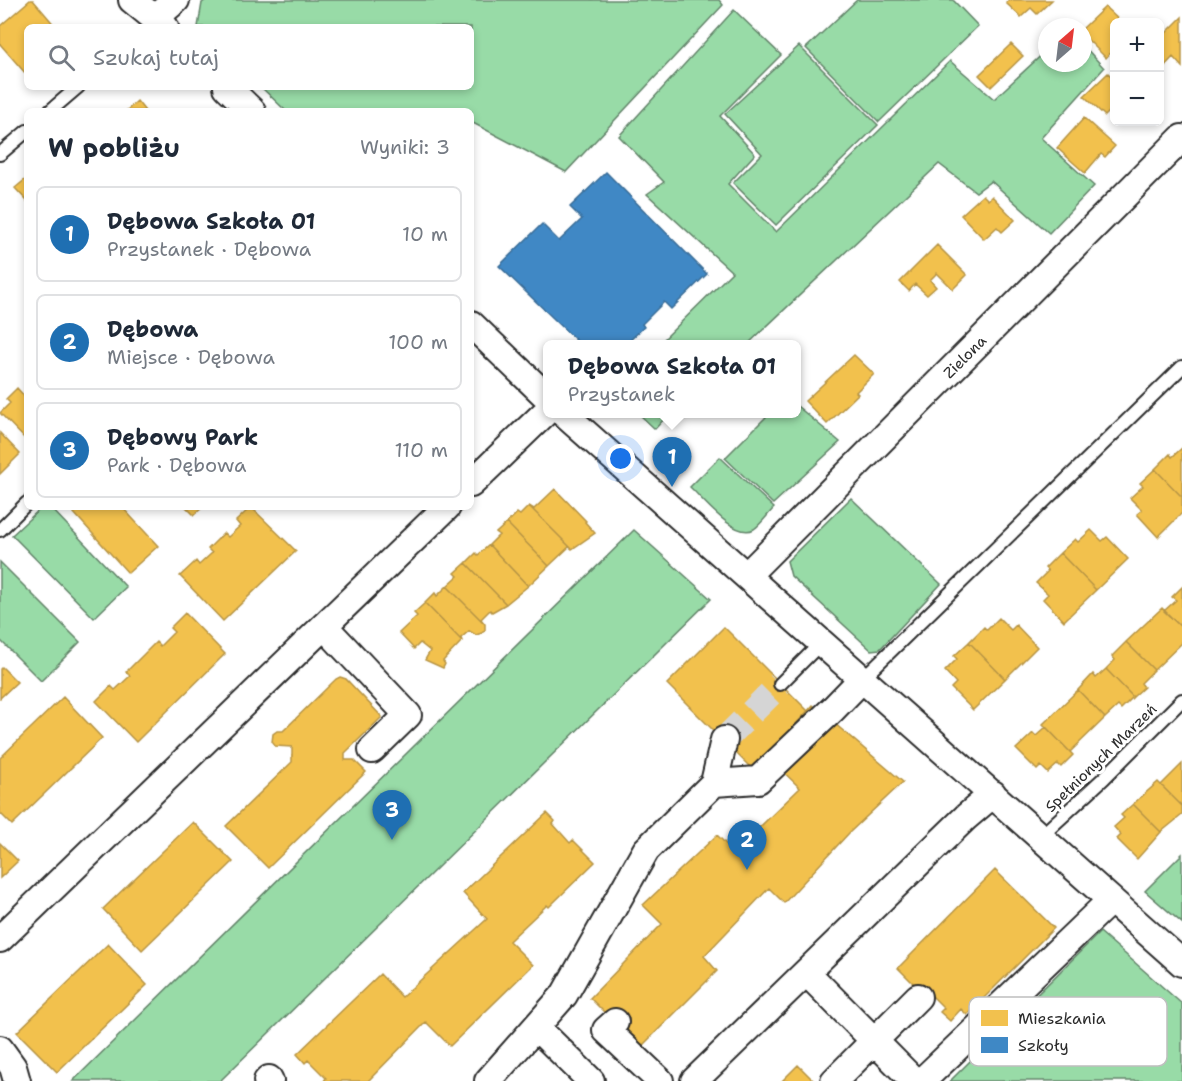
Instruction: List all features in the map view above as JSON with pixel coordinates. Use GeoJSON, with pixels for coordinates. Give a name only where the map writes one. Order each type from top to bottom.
{"type":"FeatureCollection","features":[{"type":"Feature","properties":{"kind":"street"},"geometry":{"type":"LineString","coordinates":[[132,0],[156,24],[176,0]]}},
{"type":"Feature","properties":{"kind":"street"},"geometry":{"type":"LineString","coordinates":[[230,90],[249,108]]}},
{"type":"Feature","properties":{"kind":"street","name":"Zielona"},"geometry":{"type":"LineString","coordinates":[[747,575],[1182,138]]}},
{"type":"Feature","properties":{"kind":"street"},"geometry":{"type":"LineString","coordinates":[[474,327],[543,393]]}},
{"type":"Feature","properties":{"kind":"street"},"geometry":{"type":"LineString","coordinates":[[474,481],[543,415]]}},
{"type":"Feature","properties":{"kind":"street"},"geometry":{"type":"LineString","coordinates":[[569,418],[1182,963]]}},
{"type":"Feature","properties":{"kind":"street"},"geometry":{"type":"LineString","coordinates":[[0,939],[444,510]]}},
{"type":"Feature","properties":{"kind":"street"},"geometry":{"type":"LineString","coordinates":[[324,626],[408,715],[372,750]]}},
{"type":"Feature","properties":{"kind":"street"},"geometry":{"type":"LineString","coordinates":[[714,783],[758,780],[863,678]]}},
{"type":"Feature","properties":{"kind":"street"},"geometry":{"type":"LineString","coordinates":[[497,1078],[564,995],[646,850],[714,783],[724,740]]}},
{"type":"Feature","properties":{"kind":"street"},"geometry":{"type":"LineString","coordinates":[[694,1081],[966,817],[993,794]]}},
{"type":"Feature","properties":{"kind":"street"},"geometry":{"type":"LineString","coordinates":[[1010,997],[1111,900]]}},
{"type":"Feature","properties":{"kind":"street"},"geometry":{"type":"LineString","coordinates":[[807,973],[914,1081]]}},
{"type":"Feature","properties":{"kind":"street"},"geometry":{"type":"LineString","coordinates":[[834,1081],[918,997]]}},
{"type":"Feature","properties":{"kind":"street"},"geometry":{"type":"LineString","coordinates":[[615,1022],[606,1030],[660,1081]]}},
{"type":"Feature","properties":{"kind":"street"},"geometry":{"type":"LineString","coordinates":[[536,1027],[591,1081]]}},
{"type":"Feature","properties":{"kind":"street"},"geometry":{"type":"LineString","coordinates":[[922,1081],[969,1036]]}},
{"type":"Feature","properties":{"kind":"street"},"geometry":{"type":"LineString","coordinates":[[0,1049],[13,1066],[17,1081]]}},
{"type":"Feature","properties":{"kind":"lane"},"geometry":{"type":"LineString","coordinates":[[54,108],[74,90]]}},
{"type":"Feature","properties":{"kind":"lane"},"geometry":{"type":"LineString","coordinates":[[0,154],[24,134]]}},
{"type":"Feature","properties":{"kind":"lane"},"geometry":{"type":"LineString","coordinates":[[863,678],[1182,367]]}},
{"type":"Feature","properties":{"kind":"lane"},"geometry":{"type":"LineString","coordinates":[[0,530],[24,506]]}},
{"type":"Feature","properties":{"kind":"lane"},"geometry":{"type":"LineString","coordinates":[[780,684],[795,672],[822,642]]}},
{"type":"Feature","properties":{"kind":"lane","name":"Spełnionych Marzeń"},"geometry":{"type":"LineString","coordinates":[[1040,837],[1104,778],[1182,700]]}},
{"type":"Feature","properties":{"kind":"green space"},"geometry":{"type":"Polygon","coordinates":[[[206,0],[719,0],[723,5],[566,172],[474,124],[474,108],[283,108],[264,90],[474,90],[474,24],[198,24],[202,3],[206,0]]]}},
{"type":"Feature","properties":{"kind":"green space"},"geometry":{"type":"Polygon","coordinates":[[[857,0],[953,0],[978,26],[879,122],[806,48],[857,0]]]}},
{"type":"Feature","properties":{"kind":"green space"},"geometry":{"type":"Polygon","coordinates":[[[734,10],[781,55],[720,116],[755,154],[728,184],[776,232],[950,61],[994,99],[1038,58],[1038,72],[1092,72],[1092,55],[1104,68],[1041,138],[1094,186],[1049,233],[991,181],[976,192],[939,164],[752,340],[663,340],[732,272],[647,194],[664,182],[619,136],[734,10]]]}},
{"type":"Feature","properties":{"kind":"green space"},"geometry":{"type":"Polygon","coordinates":[[[799,46],[878,125],[776,225],[733,183],[762,154],[725,114],[799,46]]]}},
{"type":"Feature","properties":{"kind":"green space"},"geometry":{"type":"Polygon","coordinates":[[[801,409],[840,442],[773,504],[725,458],[765,418],[801,418],[801,409]]]}},
{"type":"Feature","properties":{"kind":"green space"},"geometry":{"type":"Polygon","coordinates":[[[643,418],[665,418],[655,429],[643,418]]]}},
{"type":"Feature","properties":{"kind":"green space"},"geometry":{"type":"Polygon","coordinates":[[[720,457],[774,508],[754,529],[746,531],[729,524],[690,487],[720,457]]]}},
{"type":"Feature","properties":{"kind":"green space"},"geometry":{"type":"Polygon","coordinates":[[[851,498],[941,584],[880,649],[871,650],[791,576],[787,561],[851,498]]]}},
{"type":"Feature","properties":{"kind":"green space"},"geometry":{"type":"Polygon","coordinates":[[[39,510],[53,510],[126,587],[94,618],[12,535],[39,510]]]}},
{"type":"Feature","properties":{"kind":"green space"},"geometry":{"type":"Polygon","coordinates":[[[634,530],[711,599],[220,1081],[73,1081],[634,530]]]}},
{"type":"Feature","properties":{"kind":"green space"},"geometry":{"type":"Polygon","coordinates":[[[0,562],[80,642],[41,681],[0,640],[0,562]]]}},
{"type":"Feature","properties":{"kind":"green space"},"geometry":{"type":"Polygon","coordinates":[[[1182,854],[1182,923],[1145,891],[1182,854]]]}},
{"type":"Feature","properties":{"kind":"green space"},"geometry":{"type":"Polygon","coordinates":[[[1100,932],[1182,1004],[1182,1081],[950,1081],[969,1062],[969,1066],[1167,1066],[1167,997],[1035,997],[1100,932]]]}},
{"type":"Feature","properties":{"kind":"building: Mieszkania"},"geometry":{"type":"Polygon","coordinates":[[[30,0],[33,0],[53,24],[24,24],[24,72],[0,44],[0,26],[30,0]]]}},
{"type":"Feature","properties":{"kind":"building: Mieszkania"},"geometry":{"type":"Polygon","coordinates":[[[1010,0],[1052,0],[1037,14],[1031,8],[1021,17],[1006,3],[1010,0]]]}},
{"type":"Feature","properties":{"kind":"building: Mieszkania"},"geometry":{"type":"Polygon","coordinates":[[[1105,7],[1117,18],[1110,18],[1110,54],[1106,58],[1092,44],[1092,19],[1105,7]]]}},
{"type":"Feature","properties":{"kind":"building: Mieszkania"},"geometry":{"type":"Polygon","coordinates":[[[1182,17],[1182,67],[1173,57],[1164,67],[1164,35],[1182,17]]]}},
{"type":"Feature","properties":{"kind":"building: Mieszkania"},"geometry":{"type":"Polygon","coordinates":[[[1011,44],[1023,56],[991,87],[979,75],[1011,44]]]}},
{"type":"Feature","properties":{"kind":"building: Mieszkania"},"geometry":{"type":"Polygon","coordinates":[[[1108,73],[1110,75],[1110,111],[1105,116],[1084,96],[1108,73]]]}},
{"type":"Feature","properties":{"kind":"building: Mieszkania"},"geometry":{"type":"Polygon","coordinates":[[[137,101],[143,108],[129,108],[137,101]]]}},
{"type":"Feature","properties":{"kind":"building: Mieszkania"},"geometry":{"type":"Polygon","coordinates":[[[1084,118],[1115,146],[1105,157],[1101,154],[1085,173],[1057,148],[1084,118]]]}},
{"type":"Feature","properties":{"kind":"building: Mieszkania"},"geometry":{"type":"Polygon","coordinates":[[[24,180],[24,198],[15,188],[24,180]]]}},
{"type":"Feature","properties":{"kind":"building: Mieszkania"},"geometry":{"type":"Polygon","coordinates":[[[983,195],[988,200],[992,196],[1015,220],[1002,232],[997,227],[984,239],[961,215],[983,195]]]}},
{"type":"Feature","properties":{"kind":"building: Mieszkania"},"geometry":{"type":"Polygon","coordinates":[[[937,245],[967,275],[953,289],[937,273],[930,280],[936,287],[927,295],[915,284],[909,291],[900,282],[937,245]]]}},
{"type":"Feature","properties":{"kind":"building: Mieszkania"},"geometry":{"type":"Polygon","coordinates":[[[854,355],[874,374],[856,392],[858,394],[827,424],[805,401],[854,355]]]}},
{"type":"Feature","properties":{"kind":"building: Mieszkania"},"geometry":{"type":"Polygon","coordinates":[[[17,388],[24,396],[24,438],[0,413],[10,403],[6,399],[17,388]]]}},
{"type":"Feature","properties":{"kind":"building: Mieszkania"},"geometry":{"type":"Polygon","coordinates":[[[0,433],[20,454],[0,474],[0,433]]]}},
{"type":"Feature","properties":{"kind":"building: Mieszkania"},"geometry":{"type":"Polygon","coordinates":[[[1182,448],[1182,497],[1155,469],[1170,454],[1172,457],[1182,448]]]}},
{"type":"Feature","properties":{"kind":"building: Mieszkania"},"geometry":{"type":"Polygon","coordinates":[[[1155,469],[1182,497],[1182,513],[1158,537],[1137,514],[1142,510],[1130,498],[1143,486],[1140,483],[1155,469]]]}},
{"type":"Feature","properties":{"kind":"building: Mieszkania"},"geometry":{"type":"Polygon","coordinates":[[[555,489],[595,533],[572,549],[529,506],[534,509],[555,489]]]}},
{"type":"Feature","properties":{"kind":"building: Mieszkania"},"geometry":{"type":"Polygon","coordinates":[[[529,506],[572,549],[569,547],[549,566],[507,523],[529,506]]]}},
{"type":"Feature","properties":{"kind":"building: Mieszkania"},"geometry":{"type":"Polygon","coordinates":[[[78,510],[125,510],[158,546],[128,573],[74,513],[78,510]]]}},
{"type":"Feature","properties":{"kind":"building: Mieszkania"},"geometry":{"type":"Polygon","coordinates":[[[189,510],[200,510],[194,515],[189,510]]]}},
{"type":"Feature","properties":{"kind":"building: Mieszkania"},"geometry":{"type":"Polygon","coordinates":[[[248,510],[254,510],[296,551],[223,621],[180,576],[196,561],[199,565],[212,553],[208,549],[224,533],[228,537],[240,526],[236,521],[248,510]]]}},
{"type":"Feature","properties":{"kind":"building: Mieszkania"},"geometry":{"type":"Polygon","coordinates":[[[507,523],[549,566],[528,586],[489,545],[499,535],[496,533],[507,523]]]}},
{"type":"Feature","properties":{"kind":"building: Mieszkania"},"geometry":{"type":"Polygon","coordinates":[[[1091,530],[1102,541],[1107,537],[1128,559],[1096,590],[1060,553],[1075,539],[1078,542],[1091,530]]]}},
{"type":"Feature","properties":{"kind":"building: Mieszkania"},"geometry":{"type":"Polygon","coordinates":[[[489,545],[528,586],[506,604],[466,563],[489,545]]]}},
{"type":"Feature","properties":{"kind":"building: Mieszkania"},"geometry":{"type":"Polygon","coordinates":[[[1060,553],[1096,590],[1064,621],[1043,599],[1048,594],[1036,583],[1048,571],[1045,568],[1060,553]]]}},
{"type":"Feature","properties":{"kind":"building: Mieszkania"},"geometry":{"type":"Polygon","coordinates":[[[466,563],[506,604],[492,612],[490,610],[481,619],[485,624],[447,586],[458,576],[455,573],[466,563]]]}},
{"type":"Feature","properties":{"kind":"building: Mieszkania"},"geometry":{"type":"Polygon","coordinates":[[[447,586],[485,624],[485,630],[482,633],[476,635],[469,631],[461,638],[462,641],[425,603],[447,586]]]}},
{"type":"Feature","properties":{"kind":"building: Mieszkania"},"geometry":{"type":"Polygon","coordinates":[[[1182,587],[1182,628],[1164,611],[1176,600],[1172,597],[1182,587]]]}},
{"type":"Feature","properties":{"kind":"building: Mieszkania"},"geometry":{"type":"Polygon","coordinates":[[[425,603],[462,641],[443,661],[445,664],[443,668],[425,660],[430,651],[420,643],[414,649],[399,633],[417,616],[414,613],[425,603]]]}},
{"type":"Feature","properties":{"kind":"building: Mieszkania"},"geometry":{"type":"Polygon","coordinates":[[[1162,608],[1182,628],[1182,643],[1154,670],[1126,642],[1162,608]]]}},
{"type":"Feature","properties":{"kind":"building: Mieszkania"},"geometry":{"type":"Polygon","coordinates":[[[185,613],[225,654],[136,742],[96,701],[111,686],[115,690],[130,676],[126,672],[156,642],[160,646],[174,632],[170,628],[185,613]]]}},
{"type":"Feature","properties":{"kind":"building: Mieszkania"},"geometry":{"type":"Polygon","coordinates":[[[999,618],[1011,630],[1016,625],[1037,647],[1005,679],[969,642],[984,627],[987,630],[999,618]]]}},
{"type":"Feature","properties":{"kind":"building: Mieszkania"},"geometry":{"type":"Polygon","coordinates":[[[724,627],[810,713],[753,770],[667,684],[724,627]]]}},
{"type":"Feature","properties":{"kind":"building: Mieszkania"},"geometry":{"type":"Polygon","coordinates":[[[969,642],[1005,679],[973,710],[951,688],[956,683],[945,671],[957,659],[954,656],[969,642]]]}},
{"type":"Feature","properties":{"kind":"building: Mieszkania"},"geometry":{"type":"Polygon","coordinates":[[[1126,642],[1154,670],[1141,683],[1144,687],[1133,697],[1106,669],[1115,660],[1112,656],[1126,642]]]}},
{"type":"Feature","properties":{"kind":"building: Mieszkania"},"geometry":{"type":"Polygon","coordinates":[[[2,667],[17,682],[0,698],[0,669],[2,667]]]}},
{"type":"Feature","properties":{"kind":"building: Mieszkania"},"geometry":{"type":"Polygon","coordinates":[[[1106,669],[1133,697],[1121,709],[1118,706],[1105,718],[1078,690],[1093,674],[1096,678],[1106,669]]]}},
{"type":"Feature","properties":{"kind":"building: Mieszkania"},"geometry":{"type":"Polygon","coordinates":[[[340,677],[346,679],[382,717],[345,753],[345,760],[354,760],[366,772],[268,868],[226,826],[292,762],[292,747],[275,746],[272,742],[273,734],[283,731],[340,677]]]}},
{"type":"Feature","properties":{"kind":"building: Mieszkania"},"geometry":{"type":"Polygon","coordinates":[[[1078,690],[1105,718],[1070,752],[1043,724],[1078,690]]]}},
{"type":"Feature","properties":{"kind":"building: Mieszkania"},"geometry":{"type":"Polygon","coordinates":[[[63,697],[102,738],[12,825],[0,813],[0,758],[63,697]]]}},
{"type":"Feature","properties":{"kind":"building: Mieszkania"},"geometry":{"type":"Polygon","coordinates":[[[813,705],[903,782],[849,833],[784,903],[769,888],[704,956],[717,971],[640,1048],[590,998],[662,924],[643,905],[717,835],[734,852],[800,788],[767,756],[813,705]]]}},
{"type":"Feature","properties":{"kind":"building: Mieszkania"},"geometry":{"type":"Polygon","coordinates":[[[1046,727],[1073,755],[1061,767],[1058,764],[1048,773],[1041,766],[1037,770],[1016,749],[1033,733],[1036,736],[1046,727]]]}},
{"type":"Feature","properties":{"kind":"building: Mieszkania"},"geometry":{"type":"Polygon","coordinates":[[[1182,764],[1182,806],[1161,785],[1182,764]]]}},
{"type":"Feature","properties":{"kind":"building: Mieszkania"},"geometry":{"type":"Polygon","coordinates":[[[1158,782],[1182,806],[1182,815],[1161,832],[1133,804],[1158,782]]]}},
{"type":"Feature","properties":{"kind":"building: Mieszkania"},"geometry":{"type":"Polygon","coordinates":[[[1133,804],[1161,832],[1137,859],[1117,839],[1121,835],[1114,827],[1124,818],[1121,815],[1133,804]]]}},
{"type":"Feature","properties":{"kind":"building: Mieszkania"},"geometry":{"type":"Polygon","coordinates":[[[547,813],[555,821],[553,824],[570,843],[573,840],[595,862],[549,907],[547,905],[509,941],[533,965],[450,1046],[426,1022],[368,1081],[324,1081],[326,1078],[308,1060],[305,1063],[297,1054],[380,974],[402,997],[487,919],[463,893],[547,813]]]}},
{"type":"Feature","properties":{"kind":"building: Mieszkania"},"geometry":{"type":"Polygon","coordinates":[[[193,822],[233,862],[142,950],[103,909],[193,822]]]}},
{"type":"Feature","properties":{"kind":"building: Mieszkania"},"geometry":{"type":"Polygon","coordinates":[[[0,843],[18,861],[0,878],[0,843]]]}},
{"type":"Feature","properties":{"kind":"building: Mieszkania"},"geometry":{"type":"Polygon","coordinates":[[[995,870],[1054,928],[985,997],[969,997],[967,1015],[961,1009],[950,1021],[940,1012],[944,1008],[926,990],[923,993],[898,968],[995,870]]]}},
{"type":"Feature","properties":{"kind":"building: Mieszkania"},"geometry":{"type":"Polygon","coordinates":[[[108,944],[147,985],[57,1072],[17,1032],[108,944]]]}},
{"type":"Feature","properties":{"kind":"building: Mieszkania"},"geometry":{"type":"Polygon","coordinates":[[[798,1065],[814,1081],[782,1081],[798,1065]]]}},
{"type":"Feature","properties":{"kind":"building: Szkoły"},"geometry":{"type":"Polygon","coordinates":[[[606,172],[707,274],[671,309],[664,302],[642,324],[644,327],[630,340],[576,340],[499,266],[542,224],[559,241],[582,219],[570,207],[606,172]]]}},
{"type":"Feature","properties":{"kind":"tunnel"},"geometry":{"type":"LineString","coordinates":[[724,740],[780,684]]}},
{"type":"Feature","properties":{"kind":"place","name":"Dębowa Szkoła 01"},"geometry":{"type":"Point","coordinates":[672,487]}},
{"type":"Feature","properties":{"kind":"place","name":"Dębowy Park"},"geometry":{"type":"Point","coordinates":[392,840]}},
{"type":"Feature","properties":{"kind":"place","name":"Dębowa"},"geometry":{"type":"Point","coordinates":[747,870]}}]}
